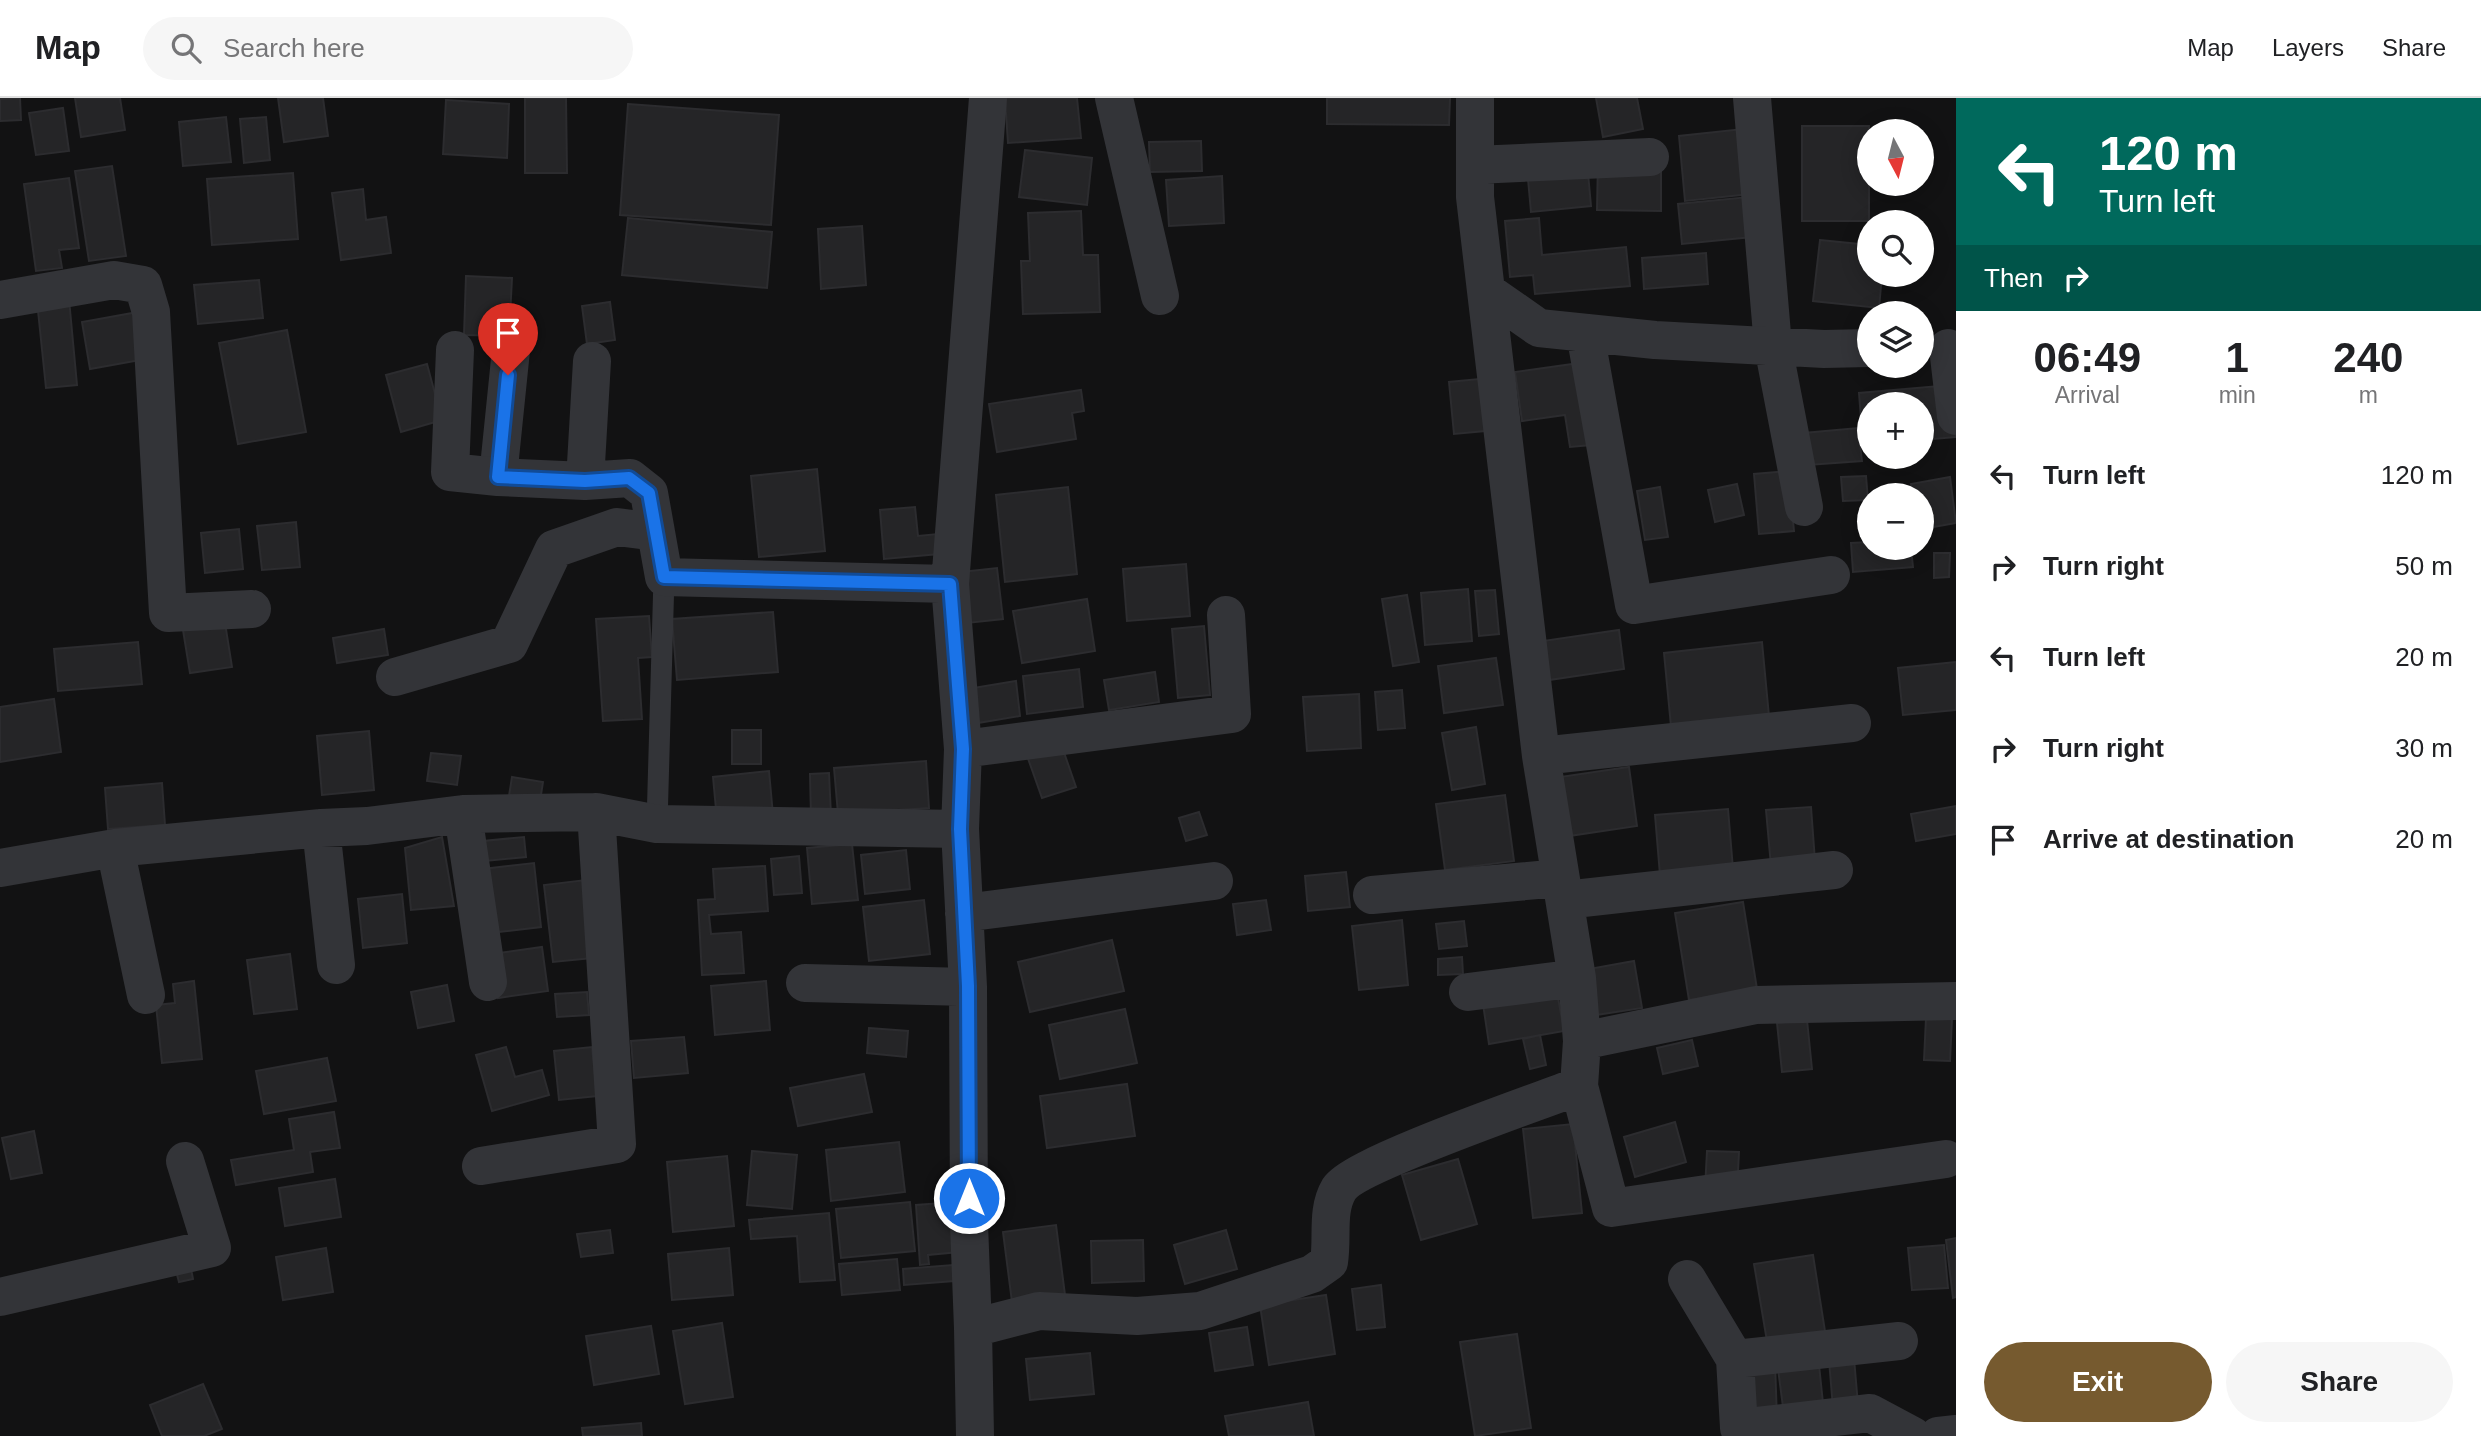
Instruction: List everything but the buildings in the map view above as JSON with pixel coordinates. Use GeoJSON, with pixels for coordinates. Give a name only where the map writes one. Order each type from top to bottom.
{"type":"FeatureCollection","features":[{"type":"Feature","properties":{"kind":"street"},"geometry":{"type":"LineString","coordinates":[[975,1436],[969,1224],[968,986],[960,829],[963,749],[950,584],[988,98]]}},
{"type":"Feature","properties":{"kind":"street"},"geometry":{"type":"LineString","coordinates":[[1114,98],[1160,296]]}},
{"type":"Feature","properties":{"kind":"street"},"geometry":{"type":"LineString","coordinates":[[1475,98],[1475,197],[1541,756],[1577,978],[1582,1041],[1579,1086],[1611,1208],[1946,1159]]}},
{"type":"Feature","properties":{"kind":"street"},"geometry":{"type":"LineString","coordinates":[[1752,98],[1773,346],[1804,507]]}},
{"type":"Feature","properties":{"kind":"street"},"geometry":{"type":"LineString","coordinates":[[1475,165],[1650,157]]}},
{"type":"Feature","properties":{"kind":"street"},"geometry":{"type":"LineString","coordinates":[[0,300],[114,280],[143,285],[151,312],[168,612],[252,609]]}},
{"type":"Feature","properties":{"kind":"street"},"geometry":{"type":"LineString","coordinates":[[1486,291],[1539,328],[1655,340],[1857,348]]}},
{"type":"Feature","properties":{"kind":"street"},"geometry":{"type":"LineString","coordinates":[[1585,333],[1634,605],[1831,575]]}},
{"type":"Feature","properties":{"kind":"street"},"geometry":{"type":"LineString","coordinates":[[1942,348],[1956,416]]}},
{"type":"Feature","properties":{"kind":"street"},"geometry":{"type":"LineString","coordinates":[[455,350],[450,472],[585,481],[629,478],[649,493],[664,577],[950,584]]}},
{"type":"Feature","properties":{"kind":"street"},"geometry":{"type":"LineString","coordinates":[[498,477],[511,350]]}},
{"type":"Feature","properties":{"kind":"street"},"geometry":{"type":"LineString","coordinates":[[585,481],[592,361]]}},
{"type":"Feature","properties":{"kind":"street"},"geometry":{"type":"LineString","coordinates":[[395,677],[509,643],[554,549],[617,527],[656,532]]}},
{"type":"Feature","properties":{"kind":"street"},"geometry":{"type":"LineString","coordinates":[[963,749],[1232,714],[1226,615]]}},
{"type":"Feature","properties":{"kind":"street"},"geometry":{"type":"LineString","coordinates":[[1541,756],[1852,723]]}},
{"type":"Feature","properties":{"kind":"street"},"geometry":{"type":"LineString","coordinates":[[481,1166],[617,1144],[596,812]]}},
{"type":"Feature","properties":{"kind":"street"},"geometry":{"type":"LineString","coordinates":[[0,868],[115,848],[367,826],[463,814],[596,812],[657,824],[960,829]]}},
{"type":"Feature","properties":{"kind":"street"},"geometry":{"type":"LineString","coordinates":[[463,814],[488,982]]}},
{"type":"Feature","properties":{"kind":"street"},"geometry":{"type":"LineString","coordinates":[[321,828],[336,965]]}},
{"type":"Feature","properties":{"kind":"street"},"geometry":{"type":"LineString","coordinates":[[115,848],[146,995]]}},
{"type":"Feature","properties":{"kind":"street"},"geometry":{"type":"LineString","coordinates":[[1372,895],[1563,889],[1834,870]]}},
{"type":"Feature","properties":{"kind":"street"},"geometry":{"type":"LineString","coordinates":[[964,913],[1214,881]]}},
{"type":"Feature","properties":{"kind":"street"},"geometry":{"type":"LineString","coordinates":[[1468,992],[1577,978]]}},
{"type":"Feature","properties":{"kind":"street"},"geometry":{"type":"LineString","coordinates":[[805,983],[968,986]]}},
{"type":"Feature","properties":{"kind":"street"},"geometry":{"type":"LineString","coordinates":[[1582,1041],[1756,1005],[1956,1001]]}},
{"type":"Feature","properties":{"kind":"street"},"geometry":{"type":"LineString","coordinates":[[973,1328],[1039,1311],[1136,1316],[1200,1311],[1312,1274],[1329,1262],[1332,1244],[1330,1211],[1340,1187],[1361,1172],[1579,1086]]}},
{"type":"Feature","properties":{"kind":"street"},"geometry":{"type":"LineString","coordinates":[[0,1297],[212,1248],[185,1161]]}},
{"type":"Feature","properties":{"kind":"street"},"geometry":{"type":"LineString","coordinates":[[1687,1279],[1735,1359],[1739,1428],[1870,1413],[1913,1436]]}},
{"type":"Feature","properties":{"kind":"street"},"geometry":{"type":"LineString","coordinates":[[1735,1359],[1899,1341]]}},
{"type":"Feature","properties":{"kind":"street"},"geometry":{"type":"LineString","coordinates":[[1938,1436],[1956,1434]]}},
{"type":"Feature","properties":{"kind":"lane"},"geometry":{"type":"LineString","coordinates":[[657,824],[664,577]]}},
{"type":"Feature","properties":{"kind":"route"},"geometry":{"type":"LineString","coordinates":[[508,375],[498,477],[585,481],[629,478],[649,493],[664,577],[950,584],[963,749],[960,829],[968,986],[969,1198]]}}]}
